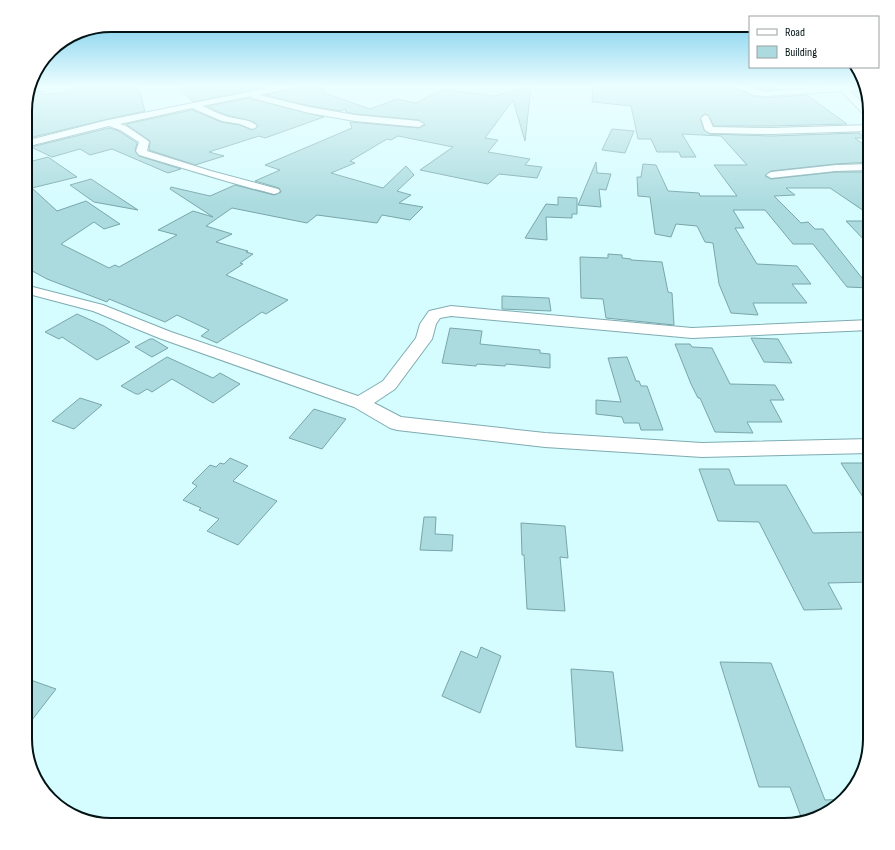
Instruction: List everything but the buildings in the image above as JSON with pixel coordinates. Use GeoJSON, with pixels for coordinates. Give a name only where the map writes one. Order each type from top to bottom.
{"type":"FeatureCollection","features":[{"type":"Feature","properties":{"kind":"street"},"geometry":{"type":"LineString","coordinates":[[32,142],[97,126]]}},
{"type":"Feature","properties":{"kind":"street"},"geometry":{"type":"LineString","coordinates":[[116,126],[123,128],[144,142],[141,151],[143,153],[274,192]]}},
{"type":"Feature","properties":{"kind":"street"},"geometry":{"type":"LineString","coordinates":[[708,126],[710,130],[771,131],[863,128]]}},
{"type":"Feature","properties":{"kind":"street"},"geometry":{"type":"LineString","coordinates":[[770,175],[836,168],[863,167]]}},
{"type":"Feature","properties":{"kind":"street"},"geometry":{"type":"LineString","coordinates":[[32,291],[98,308],[165,335],[360,403],[397,423],[545,440],[702,450],[863,446]]}},
{"type":"Feature","properties":{"kind":"street"},"geometry":{"type":"LineString","coordinates":[[360,403],[389,385],[424,339],[428,324],[434,314],[451,311],[692,333],[863,325]]}}]}
